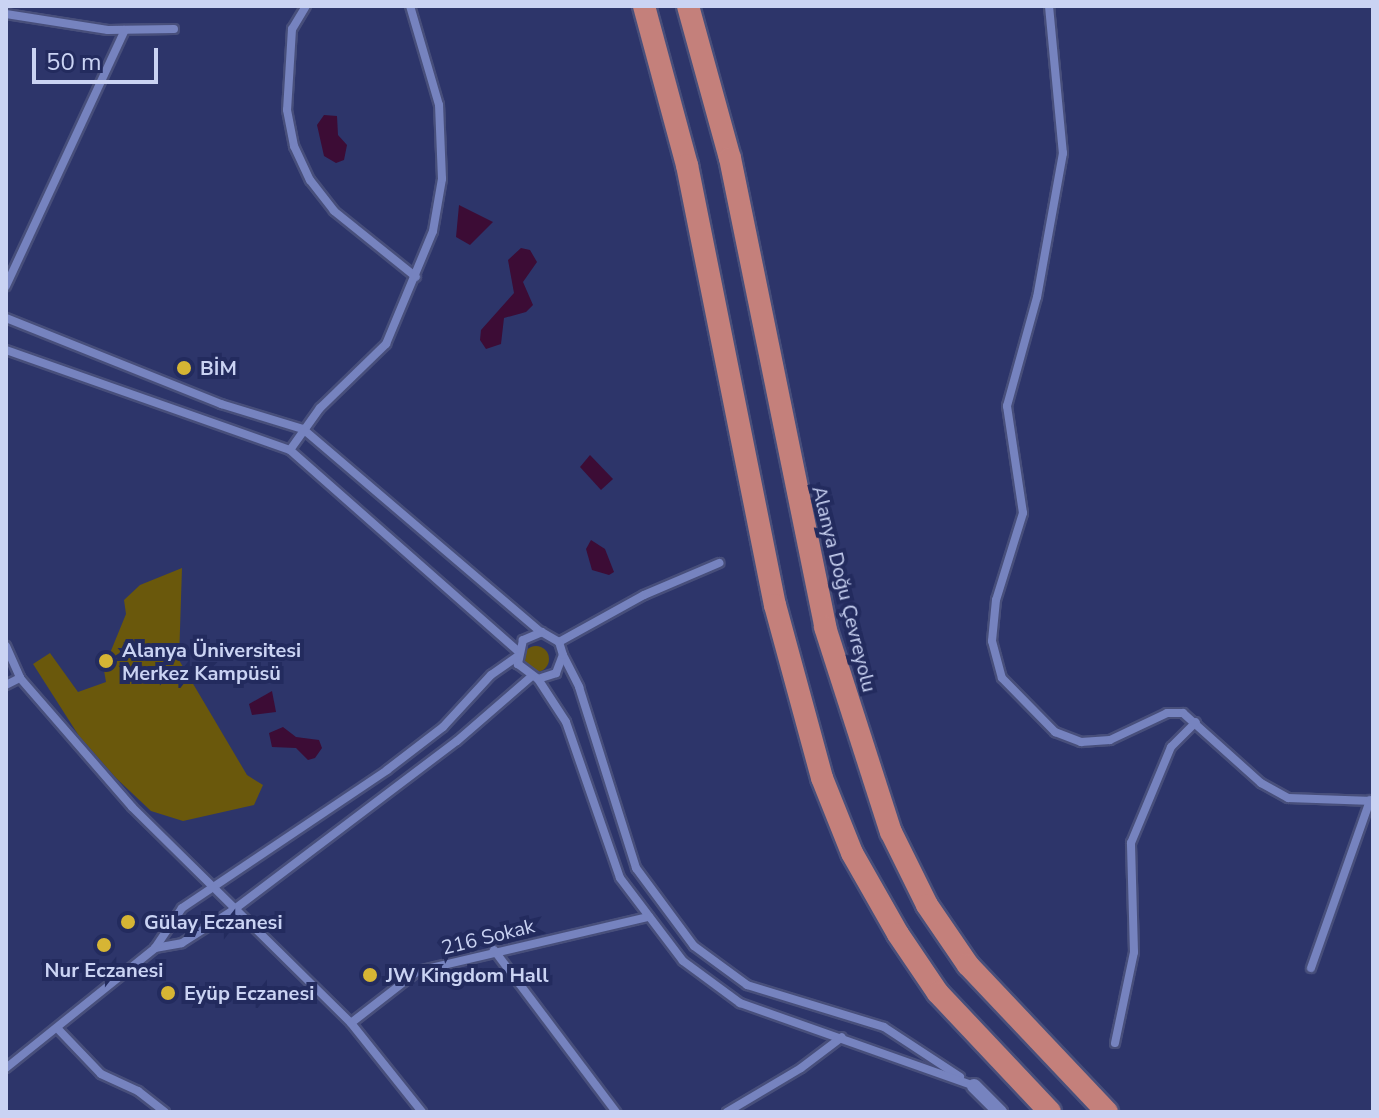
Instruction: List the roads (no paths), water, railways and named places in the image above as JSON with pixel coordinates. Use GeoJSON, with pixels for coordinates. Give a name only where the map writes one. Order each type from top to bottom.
{"type":"FeatureCollection","features":[{"type":"Feature","properties":{"kind":"highway"},"geometry":{"type":"LineString","coordinates":[[644,6],[687,165],[775,605],[822,778],[852,853],[898,934],[938,993],[1050,1112]]}},
{"type":"Feature","properties":{"kind":"highway","name":"Alanya Doğu Çevreyolu"},"geometry":{"type":"LineString","coordinates":[[688,6],[730,158],[825,627],[886,818],[927,905],[968,965],[1107,1112]]}},
{"type":"Feature","properties":{"kind":"street"},"geometry":{"type":"LineString","coordinates":[[306,6],[292,29],[287,110],[294,146],[310,180],[334,211],[416,277]]}},
{"type":"Feature","properties":{"kind":"street"},"geometry":{"type":"LineString","coordinates":[[290,450],[303,429],[386,344],[416,277],[442,179],[439,105],[410,6]]}},
{"type":"Feature","properties":{"kind":"street"},"geometry":{"type":"LineString","coordinates":[[1049,6],[1063,153],[1037,297],[1007,406],[1023,513],[996,600],[992,641],[1002,678],[1055,732],[1081,742],[1110,740],[1167,713],[1183,713],[1261,783],[1288,798],[1371,801],[1311,968]]}},
{"type":"Feature","properties":{"kind":"street"},"geometry":{"type":"LineString","coordinates":[[6,14],[125,30],[174,29]]}},
{"type":"Feature","properties":{"kind":"street"},"geometry":{"type":"LineString","coordinates":[[6,286],[125,30]]}},
{"type":"Feature","properties":{"kind":"street"},"geometry":{"type":"LineString","coordinates":[[6,318],[221,404],[303,429],[542,632],[559,642],[579,687],[636,868],[694,946],[747,985],[884,1027],[974,1086],[1000,1112]]}},
{"type":"Feature","properties":{"kind":"street"},"geometry":{"type":"LineString","coordinates":[[6,350],[290,450],[517,653],[566,722],[620,878],[683,961],[740,1003],[974,1086]]}},
{"type":"Feature","properties":{"kind":"street"},"geometry":{"type":"LineString","coordinates":[[559,642],[644,595],[719,563]]}},
{"type":"Feature","properties":{"kind":"street"},"geometry":{"type":"LineString","coordinates":[[6,1068],[155,948],[182,908],[398,762],[517,653],[528,636],[542,632]]}},
{"type":"Feature","properties":{"kind":"street"},"geometry":{"type":"LineString","coordinates":[[6,646],[20,678],[132,807],[214,886],[232,911],[351,1023],[422,1112]]}},
{"type":"Feature","properties":{"kind":"street"},"geometry":{"type":"LineString","coordinates":[[155,948],[182,943],[232,911],[457,741],[534,678],[556,673],[563,655]]}},
{"type":"Feature","properties":{"kind":"street"},"geometry":{"type":"LineString","coordinates":[[6,685],[20,678]]}},
{"type":"Feature","properties":{"kind":"street"},"geometry":{"type":"LineString","coordinates":[[1115,1043],[1134,952],[1131,843],[1171,747],[1196,722]]}},
{"type":"Feature","properties":{"kind":"street","name":"216 Sokak"},"geometry":{"type":"LineString","coordinates":[[351,1023],[418,971],[494,950],[649,917]]}},
{"type":"Feature","properties":{"kind":"street"},"geometry":{"type":"LineString","coordinates":[[494,950],[616,1112]]}},
{"type":"Feature","properties":{"kind":"street"},"geometry":{"type":"LineString","coordinates":[[58,1029],[101,1074],[138,1091],[165,1112]]}},
{"type":"Feature","properties":{"kind":"street"},"geometry":{"type":"LineString","coordinates":[[727,1112],[801,1068],[842,1037]]}},
{"type":"Feature","properties":{"kind":"place","name":"BİM"},"geometry":{"type":"Point","coordinates":[184,368]}},
{"type":"Feature","properties":{"kind":"place","name":"Alanya Üniversitesi Merkez Kampüsü"},"geometry":{"type":"Point","coordinates":[106,661]}},
{"type":"Feature","properties":{"kind":"place","name":"Gülay Eczanesi"},"geometry":{"type":"Point","coordinates":[128,922]}},
{"type":"Feature","properties":{"kind":"place","name":"Nur Eczanesi"},"geometry":{"type":"Point","coordinates":[104,945]}},
{"type":"Feature","properties":{"kind":"place","name":"JW Kingdom Hall"},"geometry":{"type":"Point","coordinates":[370,975]}},
{"type":"Feature","properties":{"kind":"place","name":"Eyüp Eczanesi"},"geometry":{"type":"Point","coordinates":[168,993]}}]}
